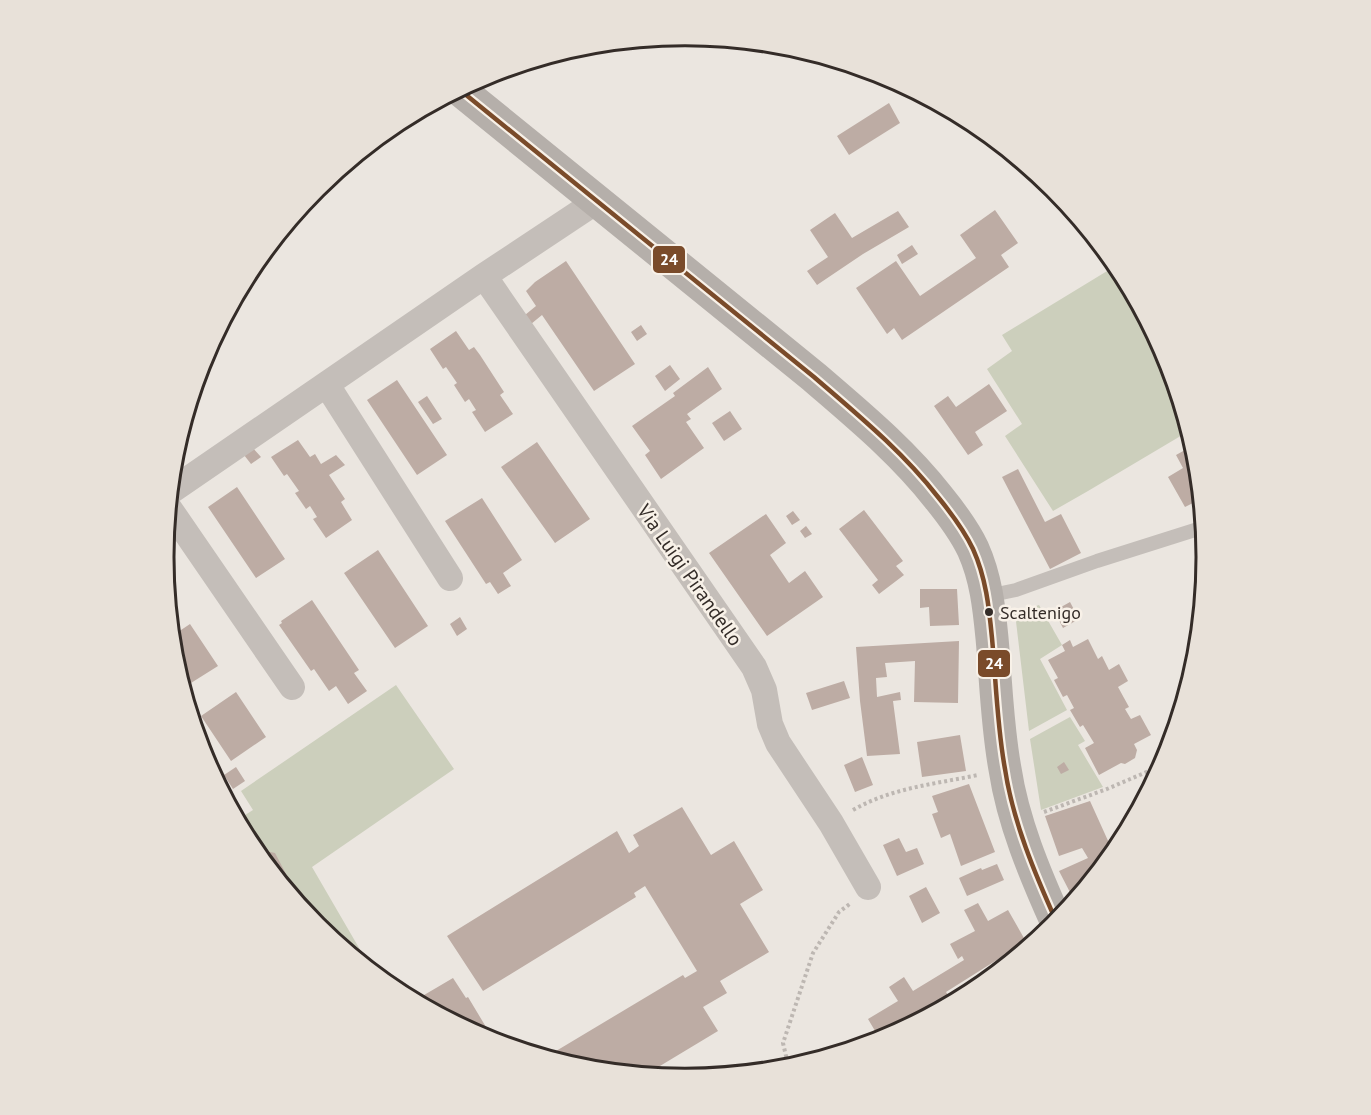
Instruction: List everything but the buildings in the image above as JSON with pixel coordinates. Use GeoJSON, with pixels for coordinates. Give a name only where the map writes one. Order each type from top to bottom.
{"type":"FeatureCollection","features":[{"type":"Feature","properties":{"kind":"main road"},"geometry":{"type":"LineString","coordinates":[[467,95],[814,377],[893,447],[952,515],[972,547],[981,570],[987,596],[1005,770],[1026,847],[1053,913]]}},
{"type":"Feature","properties":{"kind":"street"},"geometry":{"type":"LineString","coordinates":[[180,485],[597,201]]}},
{"type":"Feature","properties":{"kind":"street","name":"Via Luigi Pirandello"},"geometry":{"type":"LineString","coordinates":[[484,276],[754,667],[764,690],[770,724],[778,743],[831,823],[868,887]]}},
{"type":"Feature","properties":{"kind":"street"},"geometry":{"type":"LineString","coordinates":[[327,385],[450,578]]}},
{"type":"Feature","properties":{"kind":"street"},"geometry":{"type":"LineString","coordinates":[[176,519],[292,687]]}},
{"type":"Feature","properties":{"kind":"lane"},"geometry":{"type":"LineString","coordinates":[[987,596],[1016,590],[1195,530]]}},
{"type":"Feature","properties":{"kind":"path"},"geometry":{"type":"LineString","coordinates":[[1036,815],[1150,771]]}},
{"type":"Feature","properties":{"kind":"path"},"geometry":{"type":"LineString","coordinates":[[831,823],[862,805],[893,792],[982,774]]}},
{"type":"Feature","properties":{"kind":"path"},"geometry":{"type":"LineString","coordinates":[[787,1059],[783,1043],[813,953],[839,912],[868,887]]}},
{"type":"Feature","properties":{"kind":"green space"},"geometry":{"type":"Polygon","coordinates":[[[1108,271],[1144,331],[1158,362],[1182,435],[1053,511],[1005,436],[1022,424],[987,369],[1012,351],[1002,335],[1108,271]]]}},
{"type":"Feature","properties":{"kind":"green space"},"geometry":{"type":"Polygon","coordinates":[[[1039,605],[1062,645],[1040,659],[1067,710],[1029,731],[1015,613],[1039,605]]]}},
{"type":"Feature","properties":{"kind":"green space"},"geometry":{"type":"Polygon","coordinates":[[[396,685],[454,769],[312,867],[362,953],[324,919],[280,869],[244,815],[253,810],[241,791],[396,685]]]}},
{"type":"Feature","properties":{"kind":"green space"},"geometry":{"type":"Polygon","coordinates":[[[1070,717],[1085,741],[1078,745],[1103,787],[1041,810],[1030,739],[1070,717]]]}},
{"type":"Feature","properties":{"kind":"transit line","name":"24"},"geometry":{"type":"LineString","coordinates":[[467,95],[847,405],[910,464],[952,515],[973,549],[984,582],[991,626],[1002,753],[1013,809],[1053,913]]}},
{"type":"Feature","properties":{"kind":"place","name":"Scaltenigo"},"geometry":{"type":"Point","coordinates":[989,612]}}]}
